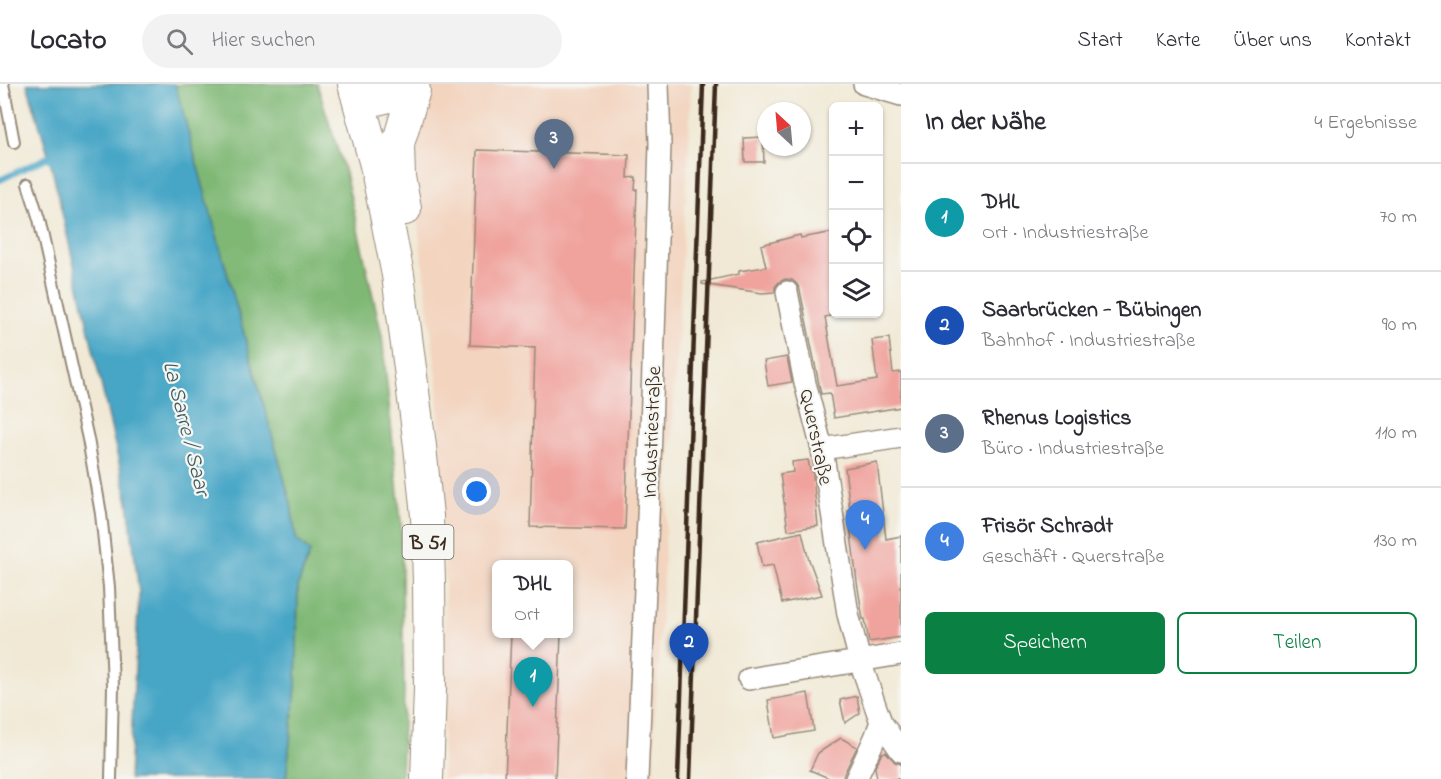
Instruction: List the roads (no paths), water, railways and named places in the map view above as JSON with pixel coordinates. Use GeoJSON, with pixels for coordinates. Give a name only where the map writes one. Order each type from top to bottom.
{"type":"FeatureCollection","features":[{"type":"Feature","properties":{"kind":"main road"},"geometry":{"type":"LineString","coordinates":[[354,86],[377,99],[421,87]]}},
{"type":"Feature","properties":{"kind":"main road","name":"B 51"},"geometry":{"type":"LineString","coordinates":[[354,86],[376,165],[398,275],[415,397],[427,516],[430,688],[427,779]]}},
{"type":"Feature","properties":{"kind":"main road","name":"B 51"},"geometry":{"type":"LineString","coordinates":[[398,275],[409,229],[399,177],[398,144],[421,87]]}},
{"type":"Feature","properties":{"kind":"street","name":"Industriestraße"},"geometry":{"type":"LineString","coordinates":[[637,779],[650,494],[660,144],[658,84]]}},
{"type":"Feature","properties":{"kind":"street"},"geometry":{"type":"LineString","coordinates":[[864,84],[901,95]]}},
{"type":"Feature","properties":{"kind":"street","name":"Querstraße"},"geometry":{"type":"LineString","coordinates":[[786,292],[805,383],[822,449],[848,614],[860,661],[881,722],[901,751]]}},
{"type":"Feature","properties":{"kind":"street"},"geometry":{"type":"LineString","coordinates":[[822,449],[901,437]]}},
{"type":"Feature","properties":{"kind":"street"},"geometry":{"type":"LineString","coordinates":[[749,679],[901,654]]}},
{"type":"Feature","properties":{"kind":"street"},"geometry":{"type":"LineString","coordinates":[[856,779],[881,722]]}},
{"type":"Feature","properties":{"kind":"lane"},"geometry":{"type":"LineString","coordinates":[[3,84],[14,142]]}},
{"type":"Feature","properties":{"kind":"lane"},"geometry":{"type":"LineString","coordinates":[[28,184],[39,219],[88,439],[101,514],[109,587],[112,686],[111,779]]}},
{"type":"Feature","properties":{"kind":"water","name":"La Sarre / Saar"},"geometry":{"type":"Polygon","coordinates":[[[27,84],[175,84],[291,504],[296,539],[310,552],[298,585],[296,686],[286,779],[129,779],[139,593],[128,502],[50,160],[27,84]]]}},
{"type":"Feature","properties":{"kind":"waterway"},"geometry":{"type":"LineString","coordinates":[[0,180],[48,157],[50,160],[55,158]]}},
{"type":"Feature","properties":{"kind":"railway"},"geometry":{"type":"LineString","coordinates":[[678,779],[703,84]]}},
{"type":"Feature","properties":{"kind":"railway"},"geometry":{"type":"LineString","coordinates":[[690,779],[716,84]]}},
{"type":"Feature","properties":{"kind":"place","name":"Rhenus Logistics"},"geometry":{"type":"Point","coordinates":[554,169]}},
{"type":"Feature","properties":{"kind":"place","name":"Frisör Schradt"},"geometry":{"type":"Point","coordinates":[865,550]}},
{"type":"Feature","properties":{"kind":"place","name":"Saarbrücken - Bübingen"},"geometry":{"type":"Point","coordinates":[689,673]}},
{"type":"Feature","properties":{"kind":"place","name":"DHL"},"geometry":{"type":"Point","coordinates":[533,707]}}]}
